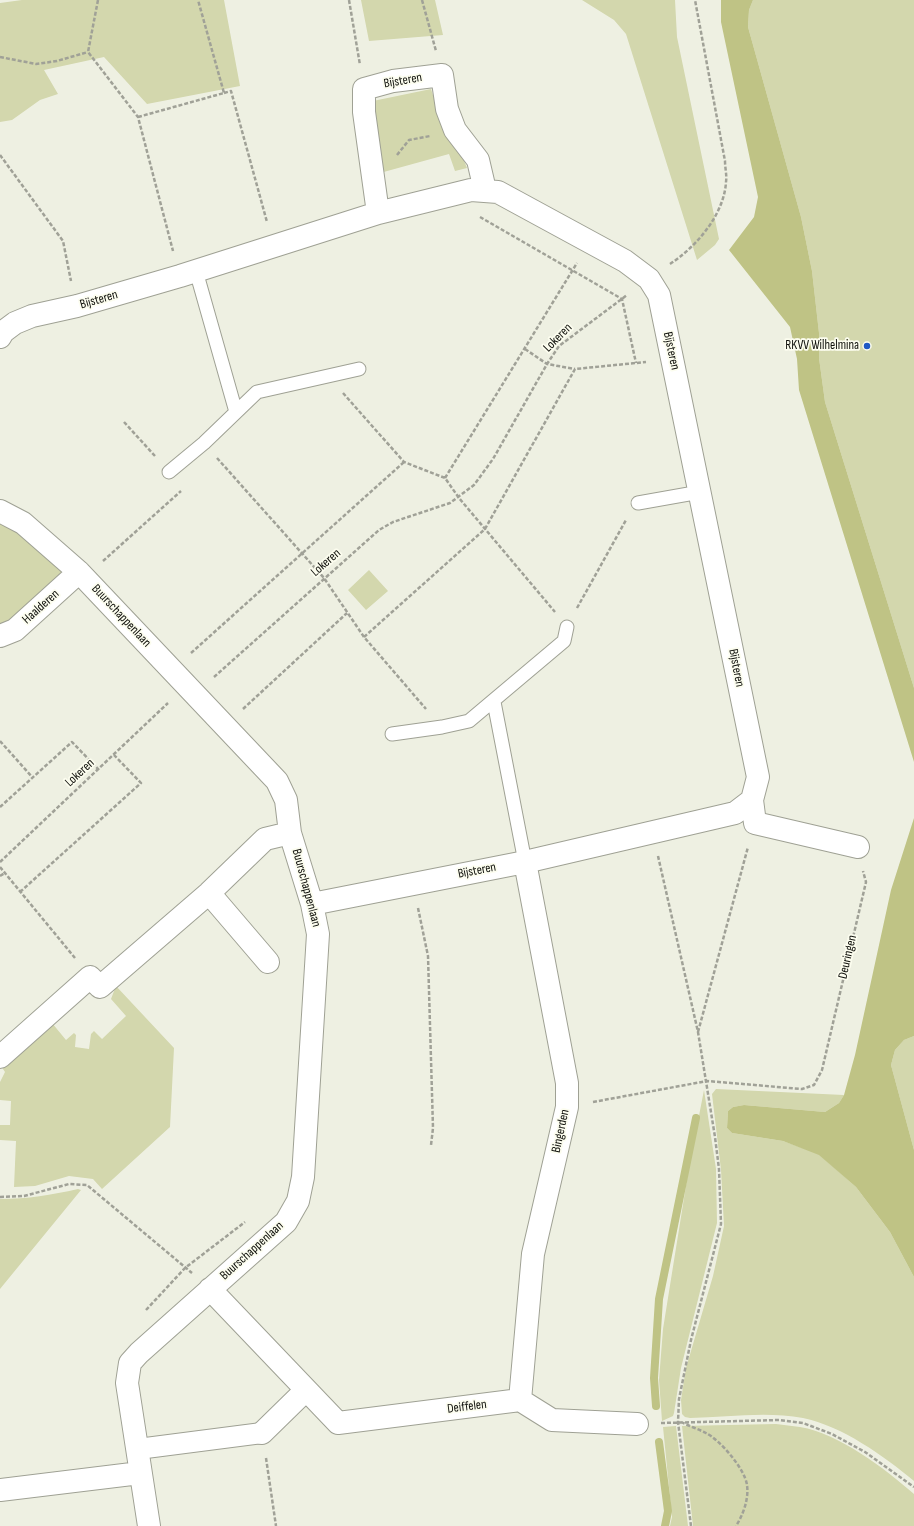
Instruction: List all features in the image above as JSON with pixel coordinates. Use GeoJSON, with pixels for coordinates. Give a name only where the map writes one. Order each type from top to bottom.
{"type":"FeatureCollection","features":[{"type":"Feature","properties":{"kind":"street","name":"Bijsteren"},"geometry":{"type":"LineString","coordinates":[[364,89],[393,81],[442,75]]}},
{"type":"Feature","properties":{"kind":"street"},"geometry":{"type":"LineString","coordinates":[[442,75],[447,109],[456,130],[478,160],[485,190]]}},
{"type":"Feature","properties":{"kind":"street"},"geometry":{"type":"LineString","coordinates":[[364,89],[364,112],[378,213]]}},
{"type":"Feature","properties":{"kind":"street","name":"Bijsteren"},"geometry":{"type":"LineString","coordinates":[[1,329],[32,316],[77,306],[188,274],[378,213],[471,190],[498,192],[625,261],[649,279],[659,295],[758,777],[752,800],[735,813],[652,831],[525,862],[312,904]]}},
{"type":"Feature","properties":{"kind":"street","name":"Buurschappenlaan"},"geometry":{"type":"LineString","coordinates":[[0,511],[23,523],[82,575],[277,781],[286,800],[290,833],[312,904],[318,934],[303,1177],[298,1201],[286,1222],[139,1353],[130,1363],[127,1383],[149,1526]]}},
{"type":"Feature","properties":{"kind":"street","name":"Haalderen"},"geometry":{"type":"LineString","coordinates":[[0,636],[16,630],[82,575]]}},
{"type":"Feature","properties":{"kind":"street"},"geometry":{"type":"LineString","coordinates":[[752,800],[755,823],[858,847]]}},
{"type":"Feature","properties":{"kind":"street","name":"Buurschappenlaan"},"geometry":{"type":"LineString","coordinates":[[90,977],[100,987],[209,893],[265,839],[290,833]]}},
{"type":"Feature","properties":{"kind":"street","name":"Bingerden"},"geometry":{"type":"LineString","coordinates":[[520,1400],[533,1254],[567,1107],[567,1083],[525,862]]}},
{"type":"Feature","properties":{"kind":"street"},"geometry":{"type":"LineString","coordinates":[[209,893],[268,962]]}},
{"type":"Feature","properties":{"kind":"street"},"geometry":{"type":"LineString","coordinates":[[0,1057],[90,977]]}},
{"type":"Feature","properties":{"kind":"street","name":"Deiffelen"},"geometry":{"type":"LineString","coordinates":[[210,1289],[338,1423],[520,1400]]}},
{"type":"Feature","properties":{"kind":"street"},"geometry":{"type":"LineString","coordinates":[[138,1449],[262,1434],[306,1390]]}},
{"type":"Feature","properties":{"kind":"street"},"geometry":{"type":"LineString","coordinates":[[520,1400],[552,1420],[637,1424]]}},
{"type":"Feature","properties":{"kind":"street"},"geometry":{"type":"LineString","coordinates":[[0,1490],[140,1472]]}},
{"type":"Feature","properties":{"kind":"lane"},"geometry":{"type":"LineString","coordinates":[[188,274],[236,412]]}},
{"type":"Feature","properties":{"kind":"lane"},"geometry":{"type":"LineString","coordinates":[[169,472],[204,442],[257,392],[359,369]]}},
{"type":"Feature","properties":{"kind":"lane"},"geometry":{"type":"LineString","coordinates":[[638,503],[700,492]]}},
{"type":"Feature","properties":{"kind":"lane"},"geometry":{"type":"LineString","coordinates":[[392,734],[442,727],[469,721],[494,702],[564,641],[567,627]]}},
{"type":"Feature","properties":{"kind":"lane"},"geometry":{"type":"LineString","coordinates":[[494,702],[525,862]]}},
{"type":"Feature","properties":{"kind":"path"},"geometry":{"type":"LineString","coordinates":[[98,0],[93,19],[88,52],[138,117],[188,274]]}},
{"type":"Feature","properties":{"kind":"path"},"geometry":{"type":"LineString","coordinates":[[198,0],[224,93]]}},
{"type":"Feature","properties":{"kind":"path"},"geometry":{"type":"LineString","coordinates":[[349,0],[364,89]]}},
{"type":"Feature","properties":{"kind":"path"},"geometry":{"type":"LineString","coordinates":[[422,0],[442,75]]}},
{"type":"Feature","properties":{"kind":"path","name":"Lokeren"},"geometry":{"type":"LineString","coordinates":[[0,862],[99,770],[172,699],[216,676],[379,530],[393,522],[450,503],[459,498],[474,484],[493,459],[547,364],[559,346],[684,255],[706,231],[719,208],[726,183],[725,160],[695,0]]}},
{"type":"Feature","properties":{"kind":"path"},"geometry":{"type":"LineString","coordinates":[[0,57],[36,64],[57,61],[88,52]]}},
{"type":"Feature","properties":{"kind":"path"},"geometry":{"type":"LineString","coordinates":[[138,117],[231,91],[274,247]]}},
{"type":"Feature","properties":{"kind":"path"},"geometry":{"type":"LineString","coordinates":[[372,168],[390,163],[409,140],[456,130]]}},
{"type":"Feature","properties":{"kind":"path"},"geometry":{"type":"LineString","coordinates":[[0,155],[63,241],[77,306]]}},
{"type":"Feature","properties":{"kind":"path"},"geometry":{"type":"LineString","coordinates":[[479,216],[622,299],[636,363]]}},
{"type":"Feature","properties":{"kind":"path"},"geometry":{"type":"LineString","coordinates":[[445,478],[573,271],[588,241]]}},
{"type":"Feature","properties":{"kind":"path"},"geometry":{"type":"LineString","coordinates":[[525,349],[547,364],[574,369],[673,360]]}},
{"type":"Feature","properties":{"kind":"path"},"geometry":{"type":"LineString","coordinates":[[364,637],[485,529],[574,369]]}},
{"type":"Feature","properties":{"kind":"path"},"geometry":{"type":"LineString","coordinates":[[327,375],[404,462],[445,478],[459,498],[567,627],[619,531],[638,503]]}},
{"type":"Feature","properties":{"kind":"path"},"geometry":{"type":"LineString","coordinates":[[82,575],[182,490],[169,472],[124,422]]}},
{"type":"Feature","properties":{"kind":"path"},"geometry":{"type":"LineString","coordinates":[[204,442],[324,578],[364,637],[442,727]]}},
{"type":"Feature","properties":{"kind":"path"},"geometry":{"type":"LineString","coordinates":[[172,670],[404,462]]}},
{"type":"Feature","properties":{"kind":"path"},"geometry":{"type":"LineString","coordinates":[[225,726],[347,613]]}},
{"type":"Feature","properties":{"kind":"path"},"geometry":{"type":"LineString","coordinates":[[0,741],[33,778]]}},
{"type":"Feature","properties":{"kind":"path"},"geometry":{"type":"LineString","coordinates":[[0,807],[72,742],[99,770]]}},
{"type":"Feature","properties":{"kind":"path"},"geometry":{"type":"LineString","coordinates":[[20,892],[141,783],[114,755]]}},
{"type":"Feature","properties":{"kind":"path"},"geometry":{"type":"LineString","coordinates":[[698,1032],[755,823]]}},
{"type":"Feature","properties":{"kind":"path"},"geometry":{"type":"LineString","coordinates":[[652,831],[698,1032],[707,1081],[719,1169],[721,1224],[684,1367],[679,1398],[678,1422],[691,1526]]}},
{"type":"Feature","properties":{"kind":"path","name":"Deuringen"},"geometry":{"type":"LineString","coordinates":[[567,1107],[707,1081],[802,1089],[814,1085],[822,1070],[866,882],[858,847]]}},
{"type":"Feature","properties":{"kind":"path"},"geometry":{"type":"LineString","coordinates":[[0,867],[90,977]]}},
{"type":"Feature","properties":{"kind":"path"},"geometry":{"type":"LineString","coordinates":[[0,876],[5,873]]}},
{"type":"Feature","properties":{"kind":"path"},"geometry":{"type":"LineString","coordinates":[[412,884],[428,956],[433,1128],[431,1145]]}},
{"type":"Feature","properties":{"kind":"path"},"geometry":{"type":"LineString","coordinates":[[0,1197],[24,1196],[69,1184],[87,1185],[210,1289]]}},
{"type":"Feature","properties":{"kind":"path"},"geometry":{"type":"LineString","coordinates":[[678,1422],[779,1420],[802,1423],[832,1434],[865,1452],[914,1487]]}},
{"type":"Feature","properties":{"kind":"path"},"geometry":{"type":"LineString","coordinates":[[678,1422],[707,1433],[723,1445],[735,1462],[747,1484],[746,1502],[736,1526]]}},
{"type":"Feature","properties":{"kind":"path"},"geometry":{"type":"LineString","coordinates":[[262,1434],[276,1526]]}},
{"type":"Feature","properties":{"kind":"shaded area"},"geometry":{"type":"Polygon","coordinates":[[[22,0],[224,0],[240,86],[147,104],[104,57],[44,70],[58,94],[40,100],[12,120],[0,122],[0,3],[22,0]]]}},
{"type":"Feature","properties":{"kind":"shaded area"},"geometry":{"type":"Polygon","coordinates":[[[361,0],[435,0],[443,35],[369,41],[361,0]]]}},
{"type":"Feature","properties":{"kind":"shaded area"},"geometry":{"type":"Polygon","coordinates":[[[582,0],[675,0],[677,37],[719,239],[715,245],[697,260],[626,34],[614,20],[582,0]]]}},
{"type":"Feature","properties":{"kind":"shaded area"},"geometry":{"type":"Polygon","coordinates":[[[721,0],[753,0],[749,10],[748,27],[801,217],[812,271],[819,333],[819,358],[825,402],[914,688],[914,762],[799,390],[797,359],[790,327],[729,250],[754,217],[758,197],[721,22],[721,0]]]}},
{"type":"Feature","properties":{"kind":"shaded area","name":"RKVV Wilhelmina"},"geometry":{"type":"Polygon","coordinates":[[[753,0],[914,0],[914,688],[825,402],[819,358],[819,333],[812,271],[801,217],[748,27],[749,10],[753,0]]]}},
{"type":"Feature","properties":{"kind":"shaded area"},"geometry":{"type":"Polygon","coordinates":[[[431,89],[443,127],[460,151],[467,168],[455,171],[449,154],[380,173],[373,101],[431,89]]]}},
{"type":"Feature","properties":{"kind":"shaded area"},"geometry":{"type":"Polygon","coordinates":[[[0,520],[39,547],[67,577],[0,641],[0,520]]]}},
{"type":"Feature","properties":{"kind":"shaded area"},"geometry":{"type":"Polygon","coordinates":[[[369,570],[388,591],[366,610],[348,590],[369,570]]]}},
{"type":"Feature","properties":{"kind":"shaded area"},"geometry":{"type":"Polygon","coordinates":[[[914,818],[914,1036],[904,1040],[895,1050],[891,1065],[914,1150],[914,1277],[890,1232],[856,1187],[819,1155],[783,1141],[732,1133],[727,1128],[728,1111],[733,1107],[744,1105],[825,1112],[839,1103],[844,1095],[855,1055],[891,890],[914,818]]]}},
{"type":"Feature","properties":{"kind":"shaded area"},"geometry":{"type":"Polygon","coordinates":[[[116,986],[174,1048],[170,1127],[102,1189],[93,1179],[69,1176],[35,1186],[14,1187],[16,1141],[0,1140],[0,1125],[10,1125],[11,1101],[0,1100],[0,1082],[5,1072],[1,1066],[52,1023],[66,1040],[74,1033],[76,1035],[75,1047],[89,1049],[91,1034],[94,1031],[102,1039],[126,1016],[111,999],[116,986]]]}},
{"type":"Feature","properties":{"kind":"shaded area"},"geometry":{"type":"Polygon","coordinates":[[[914,1036],[914,1150],[891,1065],[895,1050],[904,1040],[914,1036]]]}},
{"type":"Feature","properties":{"kind":"shaded area"},"geometry":{"type":"Polygon","coordinates":[[[716,1089],[844,1095],[839,1103],[825,1112],[744,1105],[733,1107],[728,1111],[727,1128],[732,1133],[783,1141],[819,1154],[856,1187],[890,1232],[914,1277],[914,1481],[862,1443],[818,1422],[803,1418],[775,1415],[690,1418],[685,1417],[682,1414],[681,1400],[686,1368],[713,1276],[724,1226],[721,1170],[712,1094],[716,1089]]]}},
{"type":"Feature","properties":{"kind":"shaded area"},"geometry":{"type":"Polygon","coordinates":[[[704,1090],[716,1169],[717,1223],[681,1368],[674,1413],[673,1416],[662,1421],[659,1380],[663,1329],[689,1167],[704,1090]]]}},
{"type":"Feature","properties":{"kind":"shaded area"},"geometry":{"type":"Polygon","coordinates":[[[78,1189],[81,1190],[0,1289],[0,1199],[39,1196],[78,1189]]]}},
{"type":"Feature","properties":{"kind":"shaded area"},"geometry":{"type":"Polygon","coordinates":[[[776,1424],[800,1427],[815,1431],[846,1444],[875,1463],[914,1494],[914,1526],[693,1526],[682,1426],[776,1424]]]}},
{"type":"Feature","properties":{"kind":"shaded area"},"geometry":{"type":"Polygon","coordinates":[[[676,1426],[688,1526],[670,1526],[672,1517],[663,1427],[676,1426]]]}},
{"type":"Feature","properties":{"kind":"waterway"},"geometry":{"type":"LineString","coordinates":[[656,1406],[654,1378],[659,1299],[696,1118]]}},
{"type":"Feature","properties":{"kind":"waterway"},"geometry":{"type":"LineString","coordinates":[[659,1442],[668,1511],[665,1526]]}},
{"type":"Feature","properties":{"kind":"place","name":"RKVV Wilhelmina"},"geometry":{"type":"Point","coordinates":[867,346]}}]}
